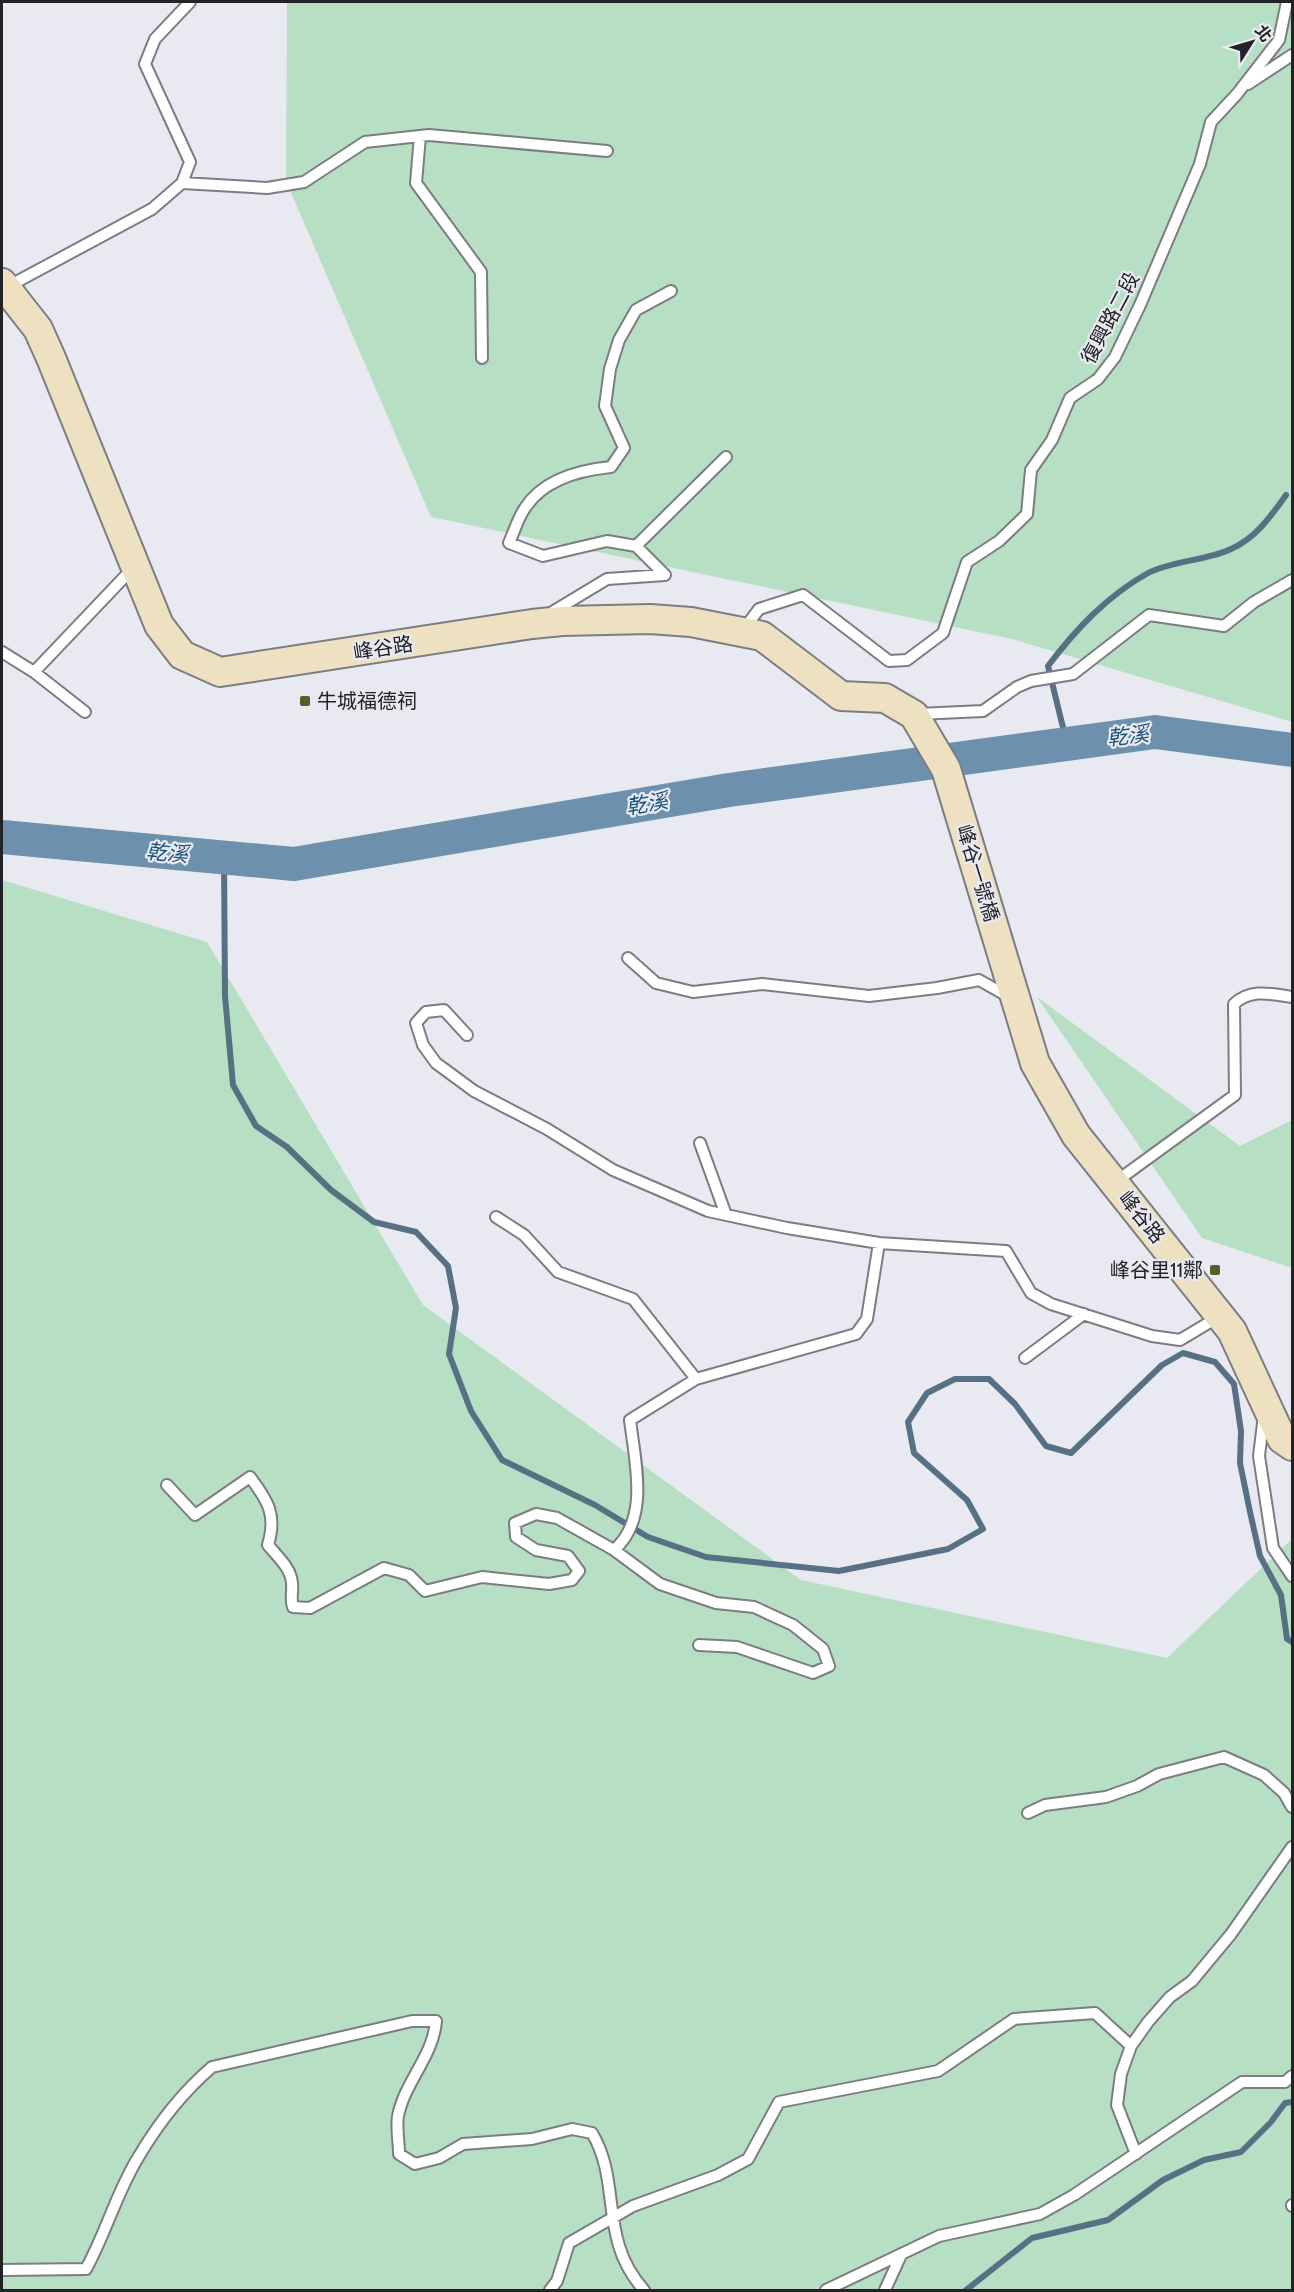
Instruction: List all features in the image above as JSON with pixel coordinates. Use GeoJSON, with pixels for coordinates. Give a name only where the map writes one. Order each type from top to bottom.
{"type":"FeatureCollection","features":[{"type":"Feature","properties":{"kind":"street","name":"峰谷路"},"geometry":{"type":"LineString","coordinates":[[3,287],[42,339],[159,625],[182,655],[220,672],[532,624],[650,619],[691,622],[762,636],[842,696],[885,698],[915,715],[946,769]]}},
{"type":"Feature","properties":{"kind":"street","name":"峰谷一號橋"},"geometry":{"type":"LineString","coordinates":[[946,769],[1013,990]]}},
{"type":"Feature","properties":{"kind":"street","name":"峰谷路"},"geometry":{"type":"LineString","coordinates":[[1013,990],[1035,1063],[1076,1135],[1232,1331],[1282,1439],[1293,1446]]}},
{"type":"Feature","properties":{"kind":"lane"},"geometry":{"type":"LineString","coordinates":[[3,287],[152,209],[182,183],[190,162],[145,64],[155,39],[190,2]]}},
{"type":"Feature","properties":{"kind":"lane","name":"復興路二段"},"geometry":{"type":"LineString","coordinates":[[741,632],[759,609],[804,595],[888,661],[907,660],[943,633],[967,562],[999,541],[1028,514],[1031,470],[1052,440],[1070,398],[1098,380],[1115,357],[1140,305],[1191,185],[1211,122],[1243,87],[1279,40],[1287,2]]}},
{"type":"Feature","properties":{"kind":"lane"},"geometry":{"type":"LineString","coordinates":[[1243,87],[1293,56]]}},
{"type":"Feature","properties":{"kind":"lane"},"geometry":{"type":"LineString","coordinates":[[182,183],[267,188],[304,182],[365,142],[420,136],[488,139],[607,151]]}},
{"type":"Feature","properties":{"kind":"lane"},"geometry":{"type":"LineString","coordinates":[[420,136],[416,183],[481,272],[482,358]]}},
{"type":"Feature","properties":{"kind":"lane"},"geometry":{"type":"LineString","coordinates":[[532,624],[607,579],[665,575],[636,546],[607,541],[543,556],[509,543],[525,507],[547,487],[584,469],[611,467],[624,448],[605,406],[610,369],[619,340],[636,310],[671,291]]}},
{"type":"Feature","properties":{"kind":"lane"},"geometry":{"type":"LineString","coordinates":[[636,546],[726,457]]}},
{"type":"Feature","properties":{"kind":"lane"},"geometry":{"type":"LineString","coordinates":[[34,672],[135,566]]}},
{"type":"Feature","properties":{"kind":"lane"},"geometry":{"type":"LineString","coordinates":[[915,715],[983,711],[1017,687],[1038,680],[1073,674],[1149,615],[1224,626],[1254,602],[1293,580]]}},
{"type":"Feature","properties":{"kind":"lane"},"geometry":{"type":"LineString","coordinates":[[2,652],[34,672],[85,712]]}},
{"type":"Feature","properties":{"kind":"lane"},"geometry":{"type":"LineString","coordinates":[[628,958],[656,983],[693,992],[762,984],[869,996],[937,988],[979,980],[1013,990]]}},
{"type":"Feature","properties":{"kind":"lane"},"geometry":{"type":"LineString","coordinates":[[1114,1183],[1235,1095],[1234,1004],[1256,993],[1293,997]]}},
{"type":"Feature","properties":{"kind":"lane"},"geometry":{"type":"LineString","coordinates":[[467,1035],[444,1010],[426,1012],[416,1023],[423,1046],[436,1063],[474,1090],[547,1129],[613,1170],[708,1211],[879,1243],[1006,1251],[1030,1293],[1051,1304],[1152,1336],[1180,1340],[1220,1315]]}},
{"type":"Feature","properties":{"kind":"lane"},"geometry":{"type":"LineString","coordinates":[[700,1143],[726,1215]]}},
{"type":"Feature","properties":{"kind":"lane"},"geometry":{"type":"LineString","coordinates":[[496,1218],[524,1235],[558,1272],[633,1299],[696,1379]]}},
{"type":"Feature","properties":{"kind":"lane"},"geometry":{"type":"LineString","coordinates":[[614,1550],[627,1539],[639,1491],[630,1420],[696,1379],[856,1334],[867,1318],[879,1243]]}},
{"type":"Feature","properties":{"kind":"lane"},"geometry":{"type":"LineString","coordinates":[[1025,1359],[1084,1314]]}},
{"type":"Feature","properties":{"kind":"lane"},"geometry":{"type":"LineString","coordinates":[[1265,1400],[1259,1456],[1267,1512],[1273,1548],[1293,1576]]}},
{"type":"Feature","properties":{"kind":"lane"},"geometry":{"type":"LineString","coordinates":[[167,1485],[195,1515],[250,1477],[272,1511],[273,1528],[268,1545],[286,1568],[292,1583],[290,1598],[293,1607],[310,1608],[384,1568],[410,1575],[425,1592],[482,1576],[549,1584],[572,1580],[579,1571],[568,1556],[536,1550],[516,1537],[515,1523],[536,1514],[557,1518],[614,1550],[660,1584],[716,1603],[754,1607],[793,1625],[823,1649],[829,1666],[813,1673],[737,1647],[699,1645]]}},
{"type":"Feature","properties":{"kind":"lane"},"geometry":{"type":"LineString","coordinates":[[1028,1813],[1045,1805],[1106,1797],[1137,1786],[1159,1774],[1224,1757],[1264,1775],[1284,1793],[1293,1807]]}},
{"type":"Feature","properties":{"kind":"lane"},"geometry":{"type":"LineString","coordinates":[[1136,2154],[1117,2105],[1121,2074],[1131,2046],[1170,1997],[1192,1981],[1231,1934],[1293,1847]]}},
{"type":"Feature","properties":{"kind":"lane"},"geometry":{"type":"LineString","coordinates":[[550,2290],[557,2281],[569,2243],[633,2206],[718,2175],[748,2159],[778,2102],[938,2071],[1014,2019],[1095,2013],[1131,2046]]}},
{"type":"Feature","properties":{"kind":"lane"},"geometry":{"type":"LineString","coordinates":[[2,2270],[86,2269],[138,2157],[182,2098],[212,2067],[412,2021],[436,2020],[435,2037],[407,2091],[398,2118],[399,2154],[415,2164],[439,2158],[463,2144],[532,2139],[572,2129],[592,2133],[601,2148],[612,2218],[624,2265],[644,2290]]}},
{"type":"Feature","properties":{"kind":"lane"},"geometry":{"type":"LineString","coordinates":[[826,2290],[939,2236],[1040,2214],[1136,2154],[1242,2082],[1285,2082],[1293,2076]]}},
{"type":"Feature","properties":{"kind":"lane"},"geometry":{"type":"LineString","coordinates":[[885,2290],[901,2255]]}},
{"type":"Feature","properties":{"kind":"green space"},"geometry":{"type":"Polygon","coordinates":[[[287,2],[1292,2],[1292,722],[1012,639],[431,517],[286,181],[287,2]]]}},
{"type":"Feature","properties":{"kind":"green space"},"geometry":{"type":"Polygon","coordinates":[[[2,880],[207,942],[423,1305],[801,1580],[1167,1658],[1292,1539],[1292,2290],[2,2290],[2,880]]]}},
{"type":"Feature","properties":{"kind":"green space"},"geometry":{"type":"Polygon","coordinates":[[[1037,997],[1240,1146],[1292,1120],[1292,1268],[1202,1238],[1037,997]]]}},
{"type":"Feature","properties":{"kind":"waterway"},"geometry":{"type":"LineString","coordinates":[[1067,744],[1048,666],[1070,639],[1093,614],[1119,592],[1148,573],[1168,565],[1221,553],[1248,539],[1275,511],[1286,495]]}},
{"type":"Feature","properties":{"kind":"waterway","name":"乾溪"},"geometry":{"type":"LineString","coordinates":[[2,837],[294,864],[729,790],[1155,732],[1292,750]]}},
{"type":"Feature","properties":{"kind":"waterway"},"geometry":{"type":"LineString","coordinates":[[224,858],[225,996],[233,1085],[256,1126],[287,1147],[331,1190],[374,1222],[416,1232],[448,1266],[456,1308],[449,1354],[471,1411],[502,1460],[595,1505],[648,1537],[706,1557],[839,1571],[948,1549],[983,1529],[967,1500],[914,1453],[908,1422],[927,1393],[955,1379],[989,1379],[1015,1404],[1046,1446],[1071,1453],[1162,1365],[1183,1353],[1215,1362],[1234,1384],[1241,1431],[1240,1463],[1250,1512],[1260,1556],[1281,1595],[1287,1639],[1292,1642]]}},
{"type":"Feature","properties":{"kind":"waterway"},"geometry":{"type":"LineString","coordinates":[[966,2290],[1032,2238],[1108,2220],[1163,2180],[1204,2160],[1241,2152],[1271,2122],[1285,2103],[1292,2102]]}},
{"type":"Feature","properties":{"kind":"place","name":"牛城福德祠"},"geometry":{"type":"Point","coordinates":[305,701]}},
{"type":"Feature","properties":{"kind":"place","name":"峰谷里11鄰"},"geometry":{"type":"Point","coordinates":[1215,1270]}}]}
